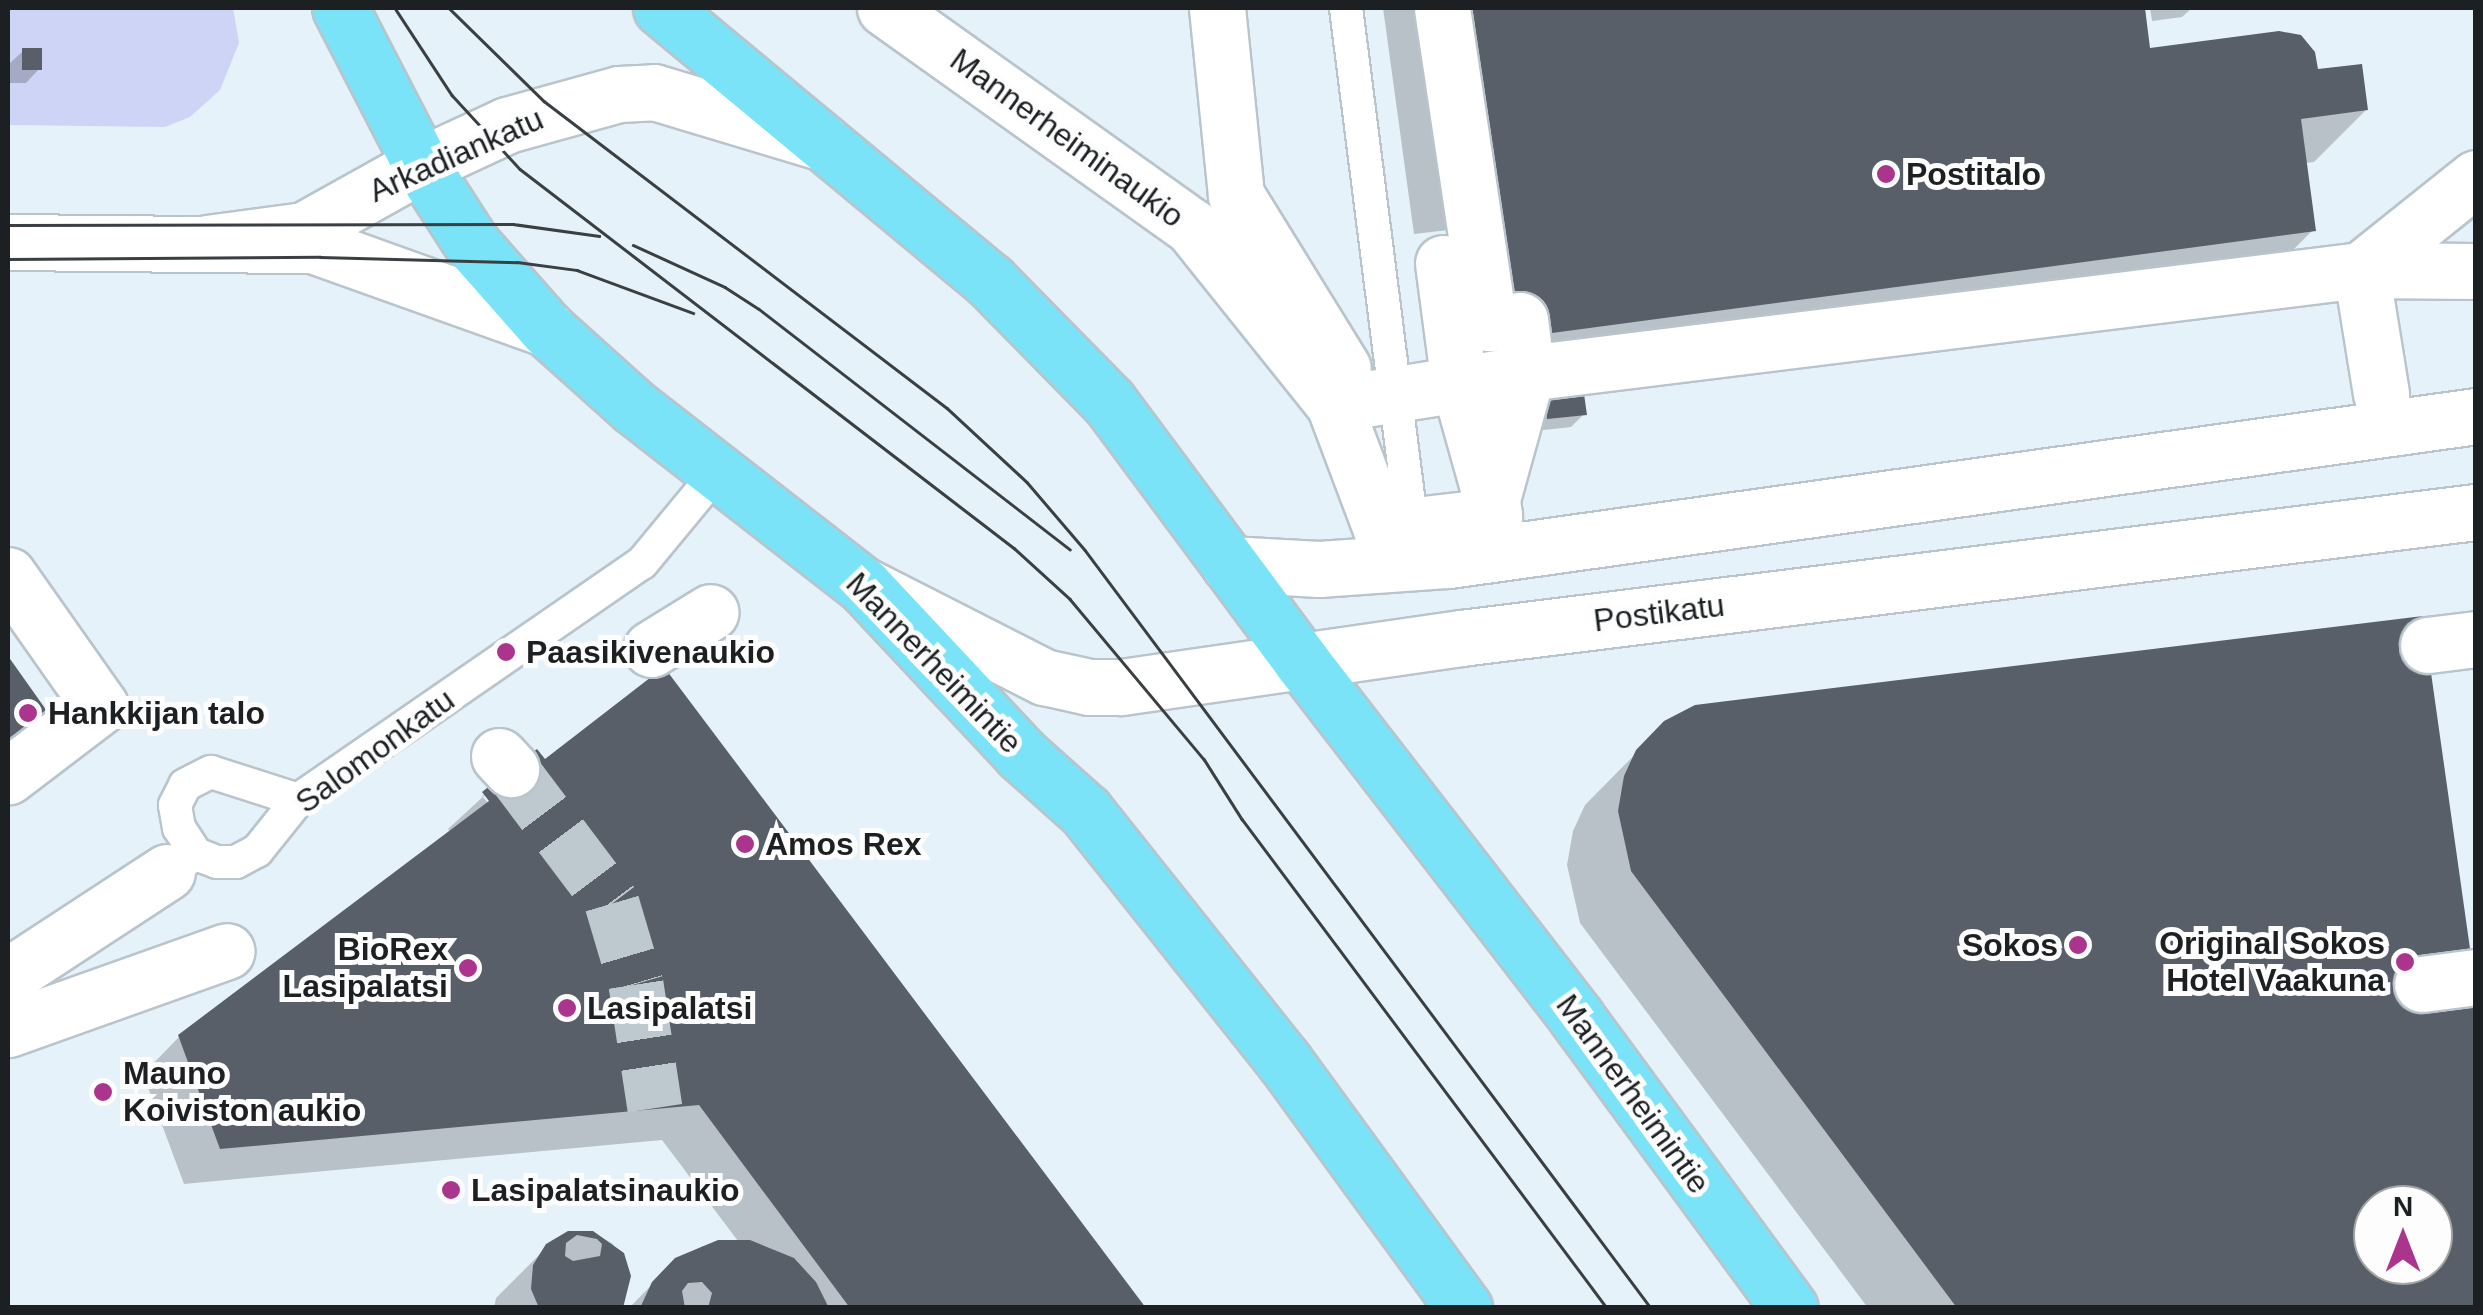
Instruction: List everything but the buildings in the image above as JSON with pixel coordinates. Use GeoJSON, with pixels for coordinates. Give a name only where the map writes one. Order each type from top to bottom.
{"type":"FeatureCollection","features":[{"type":"Feature","properties":{"kind":"main road","name":"Mannerheimintie"},"geometry":{"type":"LineString","coordinates":[[340,8],[421,165],[472,244],[547,329],[634,407],[864,586],[1021,754],[1076,803],[1135,870],[1284,1061],[1464,1308]]}},
{"type":"Feature","properties":{"kind":"main road","name":"Mannerheimintie"},"geometry":{"type":"LineString","coordinates":[[662,8],[990,282],[1109,402],[1302,662],[1576,1017],[1790,1308]]}},
{"type":"Feature","properties":{"kind":"street","name":"Mannerheiminaukio"},"geometry":{"type":"LineString","coordinates":[[885,8],[1192,227],[1364,399],[1381,529],[1413,533],[1493,508]]}},
{"type":"Feature","properties":{"kind":"street"},"geometry":{"type":"LineString","coordinates":[[1216,8],[1236,194],[1364,399],[1528,374],[2361,270],[2476,271]]}},
{"type":"Feature","properties":{"kind":"street"},"geometry":{"type":"LineString","coordinates":[[1410,8],[1462,256],[1489,323],[1520,320],[1528,374],[1493,508]]}},
{"type":"Feature","properties":{"kind":"street"},"geometry":{"type":"LineString","coordinates":[[1442,8],[1466,183],[1471,183],[1462,256],[1459,384],[1493,508]]}},
{"type":"Feature","properties":{"kind":"street","name":"Arkadiankatu"},"geometry":{"type":"LineString","coordinates":[[207,242],[304,230],[421,165],[507,125],[618,94],[654,92],[824,143]]}},
{"type":"Feature","properties":{"kind":"street"},"geometry":{"type":"LineString","coordinates":[[2361,270],[2476,178]]}},
{"type":"Feature","properties":{"kind":"street","name":"Arkadiankatu"},"geometry":{"type":"LineString","coordinates":[[8,242],[312,245],[547,329]]}},
{"type":"Feature","properties":{"kind":"street"},"geometry":{"type":"LineString","coordinates":[[2361,270],[2381,394]]}},
{"type":"Feature","properties":{"kind":"street"},"geometry":{"type":"LineString","coordinates":[[1228,564],[1319,569],[1413,533],[1597,542],[2476,416]]}},
{"type":"Feature","properties":{"kind":"street","name":"Postikatu"},"geometry":{"type":"LineString","coordinates":[[864,586],[1044,676],[1089,687],[1182,680],[1494,633],[2476,512]]}},
{"type":"Feature","properties":{"kind":"street"},"geometry":{"type":"LineString","coordinates":[[8,576],[100,706],[8,776]]}},
{"type":"Feature","properties":{"kind":"street"},"geometry":{"type":"LineString","coordinates":[[651,649],[711,612]]}},
{"type":"Feature","properties":{"kind":"street"},"geometry":{"type":"LineString","coordinates":[[8,976],[182,863]]}},
{"type":"Feature","properties":{"kind":"street"},"geometry":{"type":"LineString","coordinates":[[8,1029],[227,951]]}},
{"type":"Feature","properties":{"kind":"street"},"geometry":{"type":"LineString","coordinates":[[2422,984],[2476,977]]}},
{"type":"Feature","properties":{"kind":"lane","name":"Mannerheiminaukio"},"geometry":{"type":"LineString","coordinates":[[1346,8],[1364,399]]}},
{"type":"Feature","properties":{"kind":"lane","name":"Salomonkatu"},"geometry":{"type":"LineString","coordinates":[[182,863],[236,862],[257,852],[298,800],[642,562],[718,470]]}},
{"type":"Feature","properties":{"kind":"lane"},"geometry":{"type":"LineString","coordinates":[[182,863],[175,805],[186,785],[211,772],[298,800]]}},
{"type":"Feature","properties":{"kind":"shaded area"},"geometry":{"type":"Polygon","coordinates":[[[8,8],[233,8],[239,43],[220,90],[190,117],[165,127],[8,125],[8,8]]]}},
{"type":"Feature","properties":{"kind":"tunnel"},"geometry":{"type":"LineString","coordinates":[[511,769],[612,903],[636,984],[655,1108]]}},
{"type":"Feature","properties":{"kind":"tram line"},"geometry":{"type":"LineString","coordinates":[[395,8],[452,95],[520,169],[1014,548],[1070,599],[1204,759],[1242,819],[1607,1308]]}},
{"type":"Feature","properties":{"kind":"tram line"},"geometry":{"type":"LineString","coordinates":[[449,8],[544,101],[947,408],[1027,482],[1085,550],[1651,1308]]}},
{"type":"Feature","properties":{"kind":"tram line"},"geometry":{"type":"LineString","coordinates":[[8,225],[513,224],[599,236]]}},
{"type":"Feature","properties":{"kind":"tram line"},"geometry":{"type":"LineString","coordinates":[[633,245],[725,287],[759,309],[1070,549]]}},
{"type":"Feature","properties":{"kind":"tram line"},"geometry":{"type":"LineString","coordinates":[[8,259],[320,257],[517,262],[577,270],[693,313]]}},
{"type":"Feature","properties":{"kind":"place","name":"Postitalo"},"geometry":{"type":"Point","coordinates":[1886,174]}},
{"type":"Feature","properties":{"kind":"place","name":"Paasikivenaukio"},"geometry":{"type":"Point","coordinates":[506,652]}},
{"type":"Feature","properties":{"kind":"place","name":"Hankkijan talo"},"geometry":{"type":"Point","coordinates":[28,713]}},
{"type":"Feature","properties":{"kind":"place","name":"Amos Rex"},"geometry":{"type":"Point","coordinates":[745,844]}},
{"type":"Feature","properties":{"kind":"place","name":"Sokos"},"geometry":{"type":"Point","coordinates":[2078,945]}},
{"type":"Feature","properties":{"kind":"place","name":"Original Sokos Hotel Vaakuna"},"geometry":{"type":"Point","coordinates":[2405,962]}},
{"type":"Feature","properties":{"kind":"place","name":"BioRex Lasipalatsi"},"geometry":{"type":"Point","coordinates":[468,968]}},
{"type":"Feature","properties":{"kind":"place","name":"Lasipalatsi"},"geometry":{"type":"Point","coordinates":[567,1008]}},
{"type":"Feature","properties":{"kind":"place","name":"Mauno Koiviston aukio"},"geometry":{"type":"Point","coordinates":[103,1092]}},
{"type":"Feature","properties":{"kind":"place","name":"Lasipalatsinaukio"},"geometry":{"type":"Point","coordinates":[451,1190]}}]}
